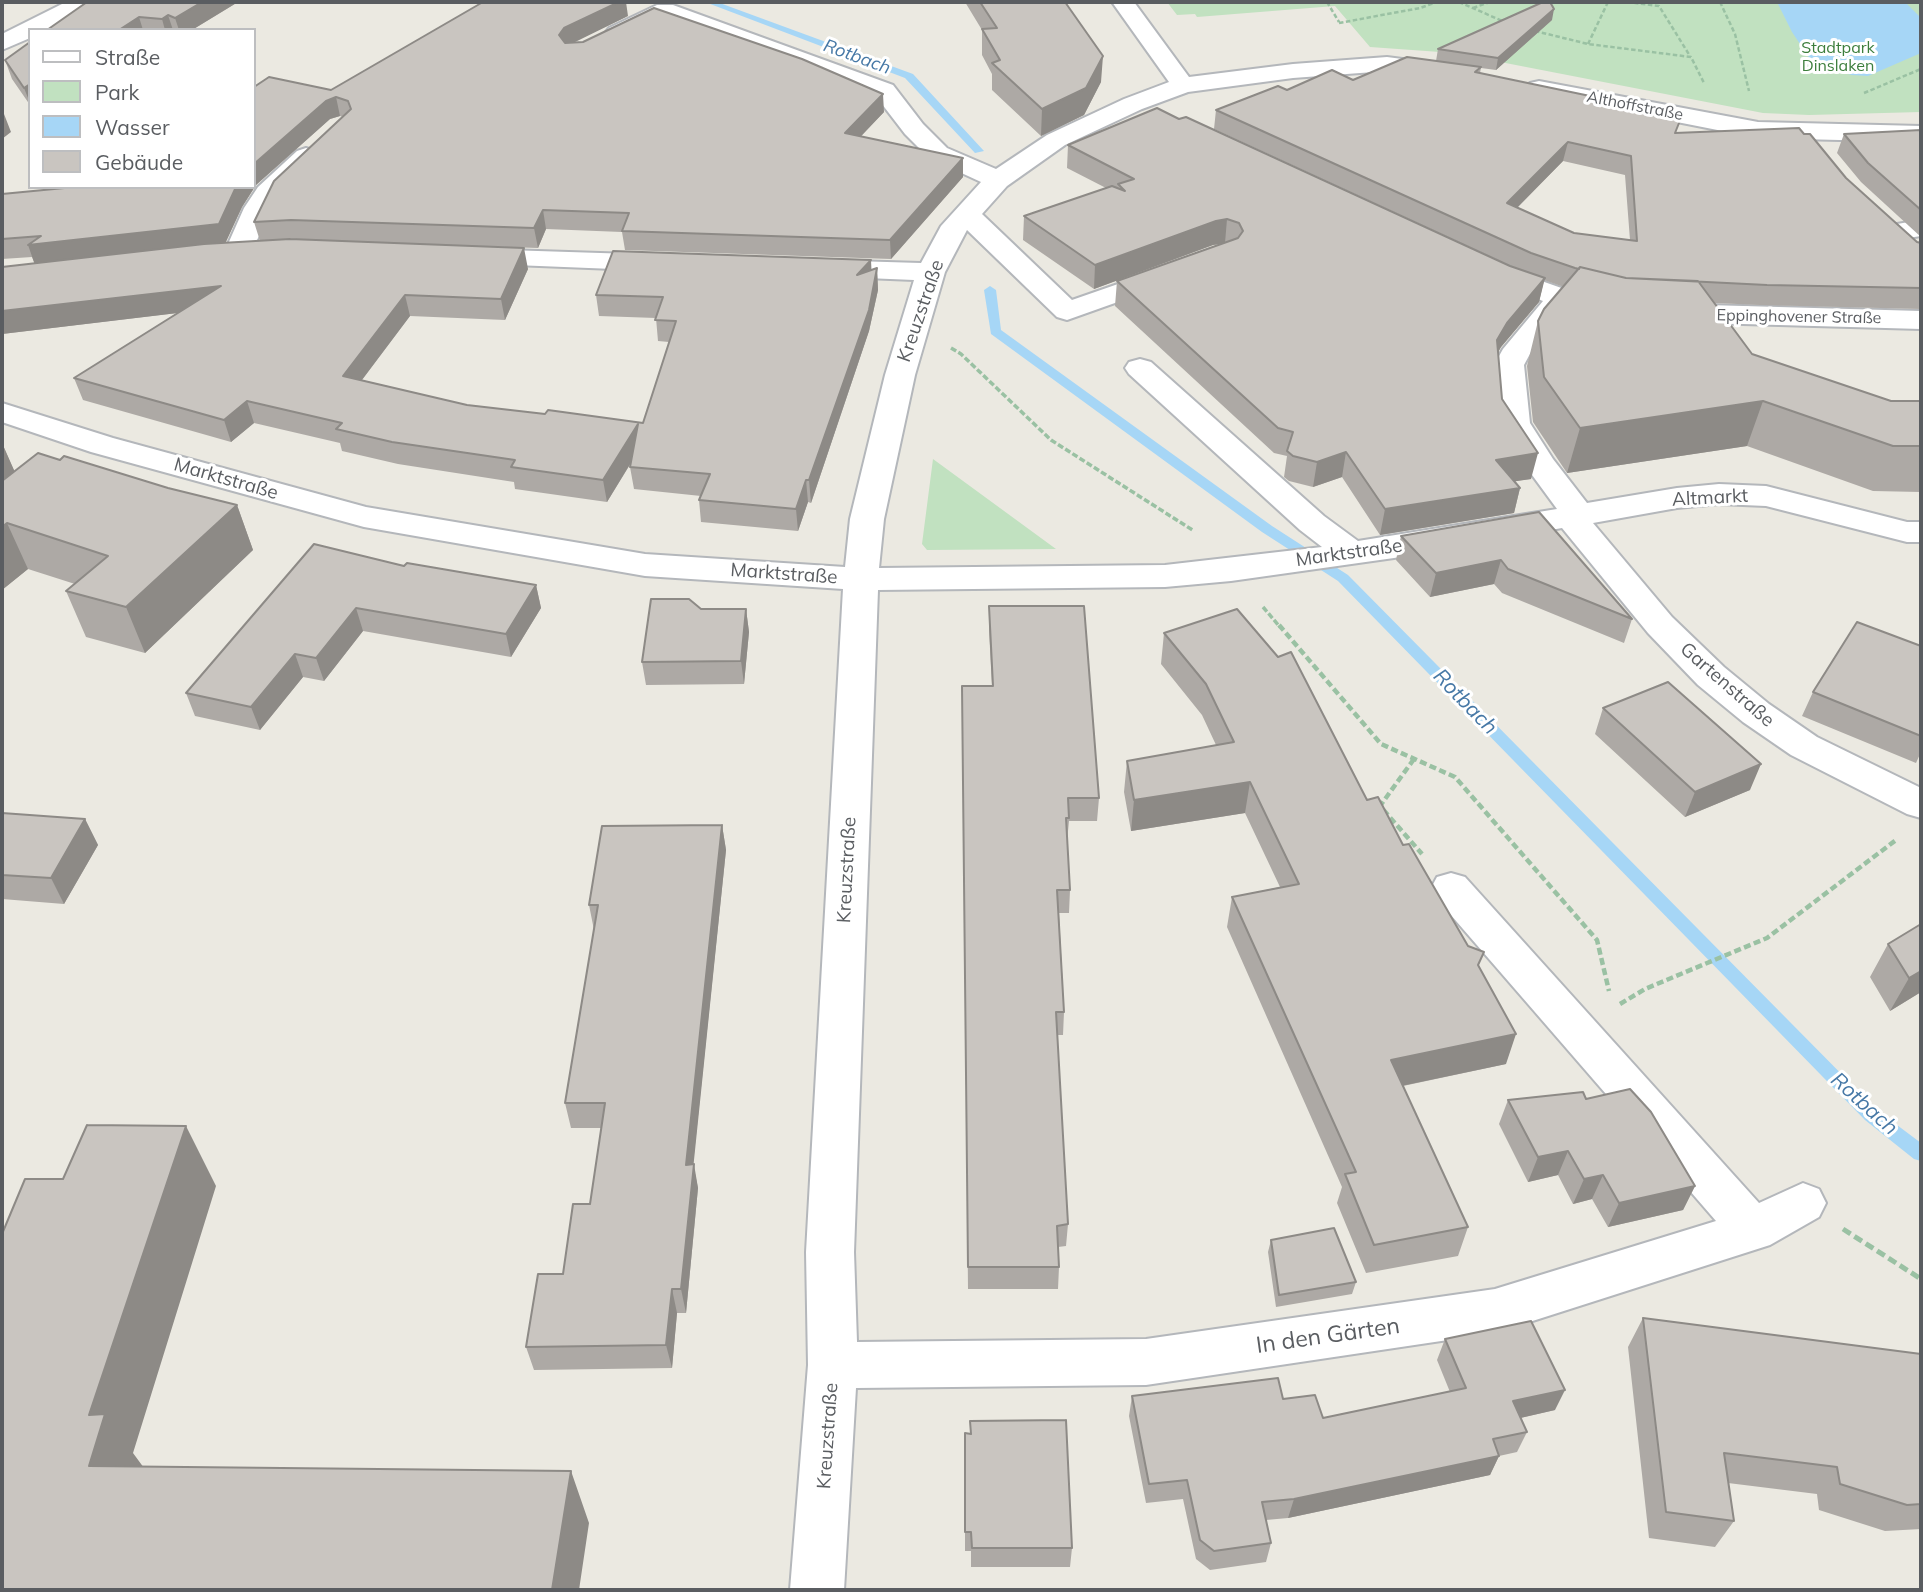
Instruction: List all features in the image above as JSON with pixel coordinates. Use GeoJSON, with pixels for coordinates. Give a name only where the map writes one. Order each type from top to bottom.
{"type":"FeatureCollection","features":[{"type":"Feature","properties":{"kind":"street"},"geometry":{"type":"LineString","coordinates":[[32,28],[83,2]]}},
{"type":"Feature","properties":{"kind":"street"},"geometry":{"type":"LineString","coordinates":[[1123,2],[1183,85],[1387,64],[1469,75]]}},
{"type":"Feature","properties":{"kind":"street"},"geometry":{"type":"LineString","coordinates":[[598,42],[665,10],[884,90],[914,129],[938,153],[998,180]]}},
{"type":"Feature","properties":{"kind":"street"},"geometry":{"type":"LineString","coordinates":[[2,43],[28,30]]}},
{"type":"Feature","properties":{"kind":"street","name":"Althoffstraße"},"geometry":{"type":"LineString","coordinates":[[1510,82],[1758,130],[1921,134]]}},
{"type":"Feature","properties":{"kind":"street","name":"Kreuzstraße"},"geometry":{"type":"LineString","coordinates":[[817,1590],[833,1365],[830,1252],[861,579],[867,519],[913,329],[931,272],[951,232],[998,180],[1056,141],[1133,104],[1183,85]]}},
{"type":"Feature","properties":{"kind":"street"},"geometry":{"type":"LineString","coordinates":[[1133,104],[1165,119]]}},
{"type":"Feature","properties":{"kind":"street"},"geometry":{"type":"LineString","coordinates":[[1804,133],[1821,157]]}},
{"type":"Feature","properties":{"kind":"street"},"geometry":{"type":"LineString","coordinates":[[211,254],[251,252],[257,208],[267,193],[322,143]]}},
{"type":"Feature","properties":{"kind":"street"},"geometry":{"type":"LineString","coordinates":[[966,214],[1067,311],[1184,269]]}},
{"type":"Feature","properties":{"kind":"street"},"geometry":{"type":"LineString","coordinates":[[1898,225],[1921,254]]}},
{"type":"Feature","properties":{"kind":"street"},"geometry":{"type":"LineString","coordinates":[[449,256],[691,264]]}},
{"type":"Feature","properties":{"kind":"street","name":"Eppinghovener Straße"},"geometry":{"type":"LineString","coordinates":[[1470,261],[1515,282],[1561,298],[1638,311],[1921,320]]}},
{"type":"Feature","properties":{"kind":"street"},"geometry":{"type":"LineString","coordinates":[[798,268],[931,272]]}},
{"type":"Feature","properties":{"kind":"street","name":"Gartenstraße"},"geometry":{"type":"LineString","coordinates":[[1561,298],[1518,349],[1509,365],[1508,379],[1514,423],[1576,517],[1660,625],[1711,676],[1756,713],[1804,746],[1921,804]]}},
{"type":"Feature","properties":{"kind":"street"},"geometry":{"type":"LineString","coordinates":[[1140,368],[1345,554]]}},
{"type":"Feature","properties":{"kind":"street","name":"Marktstraße"},"geometry":{"type":"LineString","coordinates":[[2,412],[102,445],[363,517],[645,565],[861,579],[1165,576],[1345,554],[1576,517]]}},
{"type":"Feature","properties":{"kind":"street"},"geometry":{"type":"LineString","coordinates":[[72,468],[102,445]]}},
{"type":"Feature","properties":{"kind":"street","name":"Altmarkt"},"geometry":{"type":"LineString","coordinates":[[1576,517],[1676,498],[1719,494],[1766,496],[1907,532],[1921,533]]}},
{"type":"Feature","properties":{"kind":"street"},"geometry":{"type":"LineString","coordinates":[[1438,873],[1753,1230]]}},
{"type":"Feature","properties":{"kind":"street","name":"In den Gärten"},"geometry":{"type":"LineString","coordinates":[[833,1365],[1146,1362],[1495,1311],[1753,1230],[1803,1203]]}},
{"type":"Feature","properties":{"kind":"path"},"geometry":{"type":"LineString","coordinates":[[1339,23],[1420,8],[1437,2]]}},
{"type":"Feature","properties":{"kind":"path"},"geometry":{"type":"LineString","coordinates":[[1459,2],[1509,24]]}},
{"type":"Feature","properties":{"kind":"path"},"geometry":{"type":"LineString","coordinates":[[1472,8],[1490,2]]}},
{"type":"Feature","properties":{"kind":"path"},"geometry":{"type":"LineString","coordinates":[[1588,44],[1608,2]]}},
{"type":"Feature","properties":{"kind":"path"},"geometry":{"type":"LineString","coordinates":[[1627,2],[1659,6],[1710,93],[1710,121]]}},
{"type":"Feature","properties":{"kind":"path"},"geometry":{"type":"LineString","coordinates":[[1720,2],[1735,33],[1758,130]]}},
{"type":"Feature","properties":{"kind":"path"},"geometry":{"type":"LineString","coordinates":[[1536,31],[1588,44],[1691,57]]}},
{"type":"Feature","properties":{"kind":"path"},"geometry":{"type":"LineString","coordinates":[[913,329],[961,354],[1051,440],[1202,536],[1246,568],[1381,744],[1455,777],[1597,940],[1610,997]]}},
{"type":"Feature","properties":{"kind":"path"},"geometry":{"type":"LineString","coordinates":[[1414,759],[1380,806],[1438,873]]}},
{"type":"Feature","properties":{"kind":"path"},"geometry":{"type":"LineString","coordinates":[[1613,1008],[1645,989],[1767,938],[1899,837]]}},
{"type":"Feature","properties":{"kind":"path"},"geometry":{"type":"LineString","coordinates":[[1803,1203],[1921,1279]]}},
{"type":"Feature","properties":{"kind":"green space","name":"Stadtpark Dinslaken"},"geometry":{"type":"Polygon","coordinates":[[[1167,2],[1921,2],[1921,112],[1809,115],[1763,113],[1454,53],[1370,47],[1335,6],[1197,17],[1195,14],[1177,15],[1167,2]]]}},
{"type":"Feature","properties":{"kind":"green space"},"geometry":{"type":"Polygon","coordinates":[[[933,459],[1056,549],[927,550],[922,544],[933,459]]]}},
{"type":"Feature","properties":{"kind":"water"},"geometry":{"type":"Polygon","coordinates":[[[1777,2],[1905,2],[1921,18],[1921,53],[1868,76],[1852,75],[1814,65],[1792,32],[1777,2]]]}},
{"type":"Feature","properties":{"kind":"building"},"geometry":{"type":"Polygon","coordinates":[[[87,2],[202,2],[175,18],[168,15],[162,19],[139,17],[122,28],[50,28],[87,2]]]}},
{"type":"Feature","properties":{"kind":"building"},"geometry":{"type":"Polygon","coordinates":[[[483,2],[619,2],[564,28],[559,35],[565,43],[583,42],[654,8],[802,59],[883,94],[845,133],[963,158],[890,240],[622,231],[629,213],[543,210],[534,228],[291,220],[254,222],[274,181],[351,109],[348,101],[336,97],[326,101],[256,162],[256,86],[269,77],[331,90],[483,2]]]}},
{"type":"Feature","properties":{"kind":"building"},"geometry":{"type":"Polygon","coordinates":[[[980,2],[1065,2],[1103,56],[1086,88],[1042,109],[992,63],[1000,60],[982,29],[997,28],[980,2]]]}},
{"type":"Feature","properties":{"kind":"building"},"geometry":{"type":"Polygon","coordinates":[[[1543,2],[1550,2],[1554,9],[1498,58],[1438,49],[1543,2]]]}},
{"type":"Feature","properties":{"kind":"building"},"geometry":{"type":"Polygon","coordinates":[[[28,43],[28,85],[24,88],[5,60],[28,43]]]}},
{"type":"Feature","properties":{"kind":"building"},"geometry":{"type":"Polygon","coordinates":[[[1407,57],[1481,67],[1475,72],[1681,118],[1675,133],[1799,128],[1804,134],[1810,134],[1846,178],[1921,243],[1921,288],[1767,285],[1626,278],[1575,268],[1531,253],[1216,110],[1278,86],[1287,90],[1332,70],[1353,80],[1407,57]],[[1568,142],[1507,203],[1574,233],[1637,241],[1631,156],[1568,142]]]}},
{"type":"Feature","properties":{"kind":"building"},"geometry":{"type":"Polygon","coordinates":[[[1157,108],[1179,119],[1186,117],[1510,266],[1545,278],[1507,323],[1497,340],[1502,399],[1538,453],[1496,460],[1520,488],[1385,509],[1346,452],[1317,462],[1293,456],[1287,451],[1293,432],[1278,428],[1117,281],[1238,238],[1243,231],[1239,223],[1227,219],[1216,221],[1095,265],[1024,216],[1112,186],[1125,191],[1118,184],[1134,179],[1068,145],[1157,108]]]}},
{"type":"Feature","properties":{"kind":"building"},"geometry":{"type":"Polygon","coordinates":[[[1921,130],[1921,210],[1868,163],[1844,134],[1921,130]]]}},
{"type":"Feature","properties":{"kind":"building"},"geometry":{"type":"Polygon","coordinates":[[[54,189],[235,189],[219,224],[28,245],[41,236],[2,239],[2,194],[54,189]]]}},
{"type":"Feature","properties":{"kind":"building"},"geometry":{"type":"Polygon","coordinates":[[[290,239],[524,248],[501,299],[405,295],[343,376],[467,405],[545,414],[548,410],[643,423],[676,321],[655,320],[663,297],[596,295],[613,251],[871,260],[857,275],[877,268],[869,310],[809,480],[806,480],[796,509],[699,500],[710,474],[630,467],[638,424],[603,480],[511,467],[515,460],[392,442],[336,429],[342,423],[247,401],[224,420],[74,378],[221,286],[2,311],[2,267],[204,244],[290,239]]]}},
{"type":"Feature","properties":{"kind":"building"},"geometry":{"type":"Polygon","coordinates":[[[1580,267],[1626,278],[1698,281],[1752,354],[1891,401],[1921,401],[1921,446],[1893,446],[1763,401],[1580,428],[1544,377],[1538,321],[1544,309],[1580,267]]]}},
{"type":"Feature","properties":{"kind":"building"},"geometry":{"type":"Polygon","coordinates":[[[38,453],[60,460],[64,456],[168,488],[237,505],[126,607],[66,591],[108,556],[7,523],[2,527],[2,481],[38,453]]]}},
{"type":"Feature","properties":{"kind":"building"},"geometry":{"type":"Polygon","coordinates":[[[1539,512],[1632,619],[1508,569],[1501,560],[1436,573],[1401,536],[1539,512]]]}},
{"type":"Feature","properties":{"kind":"building"},"geometry":{"type":"Polygon","coordinates":[[[314,544],[404,566],[407,563],[536,585],[506,634],[356,608],[316,658],[295,654],[251,707],[186,693],[314,544]]]}},
{"type":"Feature","properties":{"kind":"building"},"geometry":{"type":"Polygon","coordinates":[[[651,599],[689,599],[701,609],[746,609],[741,661],[642,662],[651,599]]]}},
{"type":"Feature","properties":{"kind":"building"},"geometry":{"type":"Polygon","coordinates":[[[989,606],[1084,606],[1099,798],[1068,798],[1069,818],[1066,818],[1070,890],[1057,890],[1064,1012],[1056,1012],[1068,1224],[1057,1226],[1059,1267],[968,1267],[962,686],[993,686],[989,606]]]}},
{"type":"Feature","properties":{"kind":"building"},"geometry":{"type":"Polygon","coordinates":[[[1237,609],[1278,657],[1291,652],[1367,800],[1378,797],[1403,845],[1409,844],[1468,946],[1484,952],[1478,965],[1516,1034],[1391,1060],[1468,1227],[1374,1245],[1345,1174],[1356,1172],[1232,897],[1299,884],[1250,782],[1134,800],[1127,761],[1234,742],[1206,684],[1164,633],[1237,609]]]}},
{"type":"Feature","properties":{"kind":"building"},"geometry":{"type":"Polygon","coordinates":[[[1857,622],[1921,646],[1921,736],[1813,692],[1857,622]]]}},
{"type":"Feature","properties":{"kind":"building"},"geometry":{"type":"Polygon","coordinates":[[[1668,682],[1761,764],[1695,792],[1603,708],[1668,682]]]}},
{"type":"Feature","properties":{"kind":"building"},"geometry":{"type":"Polygon","coordinates":[[[2,813],[85,819],[51,878],[2,875],[2,813]]]}},
{"type":"Feature","properties":{"kind":"building"},"geometry":{"type":"Polygon","coordinates":[[[722,825],[686,1165],[694,1164],[681,1289],[672,1289],[666,1345],[526,1347],[538,1274],[563,1274],[573,1204],[590,1204],[605,1103],[565,1103],[598,905],[589,905],[602,826],[722,825]]]}},
{"type":"Feature","properties":{"kind":"building"},"geometry":{"type":"Polygon","coordinates":[[[1921,924],[1921,971],[1909,978],[1888,944],[1921,924]]]}},
{"type":"Feature","properties":{"kind":"building"},"geometry":{"type":"Polygon","coordinates":[[[1630,1089],[1651,1112],[1695,1186],[1619,1203],[1603,1175],[1584,1179],[1568,1151],[1538,1157],[1508,1100],[1583,1092],[1586,1099],[1630,1089]]]}},
{"type":"Feature","properties":{"kind":"building"},"geometry":{"type":"Polygon","coordinates":[[[87,1125],[186,1126],[89,1415],[105,1414],[89,1466],[571,1471],[552,1590],[2,1590],[2,1234],[25,1179],[63,1179],[87,1125]]]}},
{"type":"Feature","properties":{"kind":"building"},"geometry":{"type":"Polygon","coordinates":[[[1334,1228],[1356,1282],[1279,1295],[1271,1240],[1334,1228]]]}},
{"type":"Feature","properties":{"kind":"building"},"geometry":{"type":"Polygon","coordinates":[[[1643,1318],[1921,1354],[1921,1504],[1907,1505],[1840,1484],[1837,1467],[1724,1453],[1734,1521],[1666,1512],[1643,1318]]]}},
{"type":"Feature","properties":{"kind":"building"},"geometry":{"type":"Polygon","coordinates":[[[1531,1321],[1565,1390],[1513,1401],[1527,1432],[1493,1439],[1499,1456],[1294,1499],[1262,1502],[1271,1543],[1214,1551],[1200,1540],[1187,1480],[1149,1484],[1132,1396],[1278,1378],[1283,1399],[1315,1395],[1323,1418],[1466,1388],[1445,1339],[1531,1321]]]}},
{"type":"Feature","properties":{"kind":"building"},"geometry":{"type":"Polygon","coordinates":[[[1066,1420],[1072,1548],[972,1548],[971,1532],[965,1532],[965,1433],[971,1434],[970,1421],[1066,1420]]]}},
{"type":"Feature","properties":{"kind":"waterway","name":"Rotbach"},"geometry":{"type":"LineString","coordinates":[[709,2],[909,76],[979,151]]}},
{"type":"Feature","properties":{"kind":"waterway","name":"Rotbach"},"geometry":{"type":"LineString","coordinates":[[990,290],[995,331],[1267,529],[1343,578],[1871,1115],[1921,1153]]}}]}
